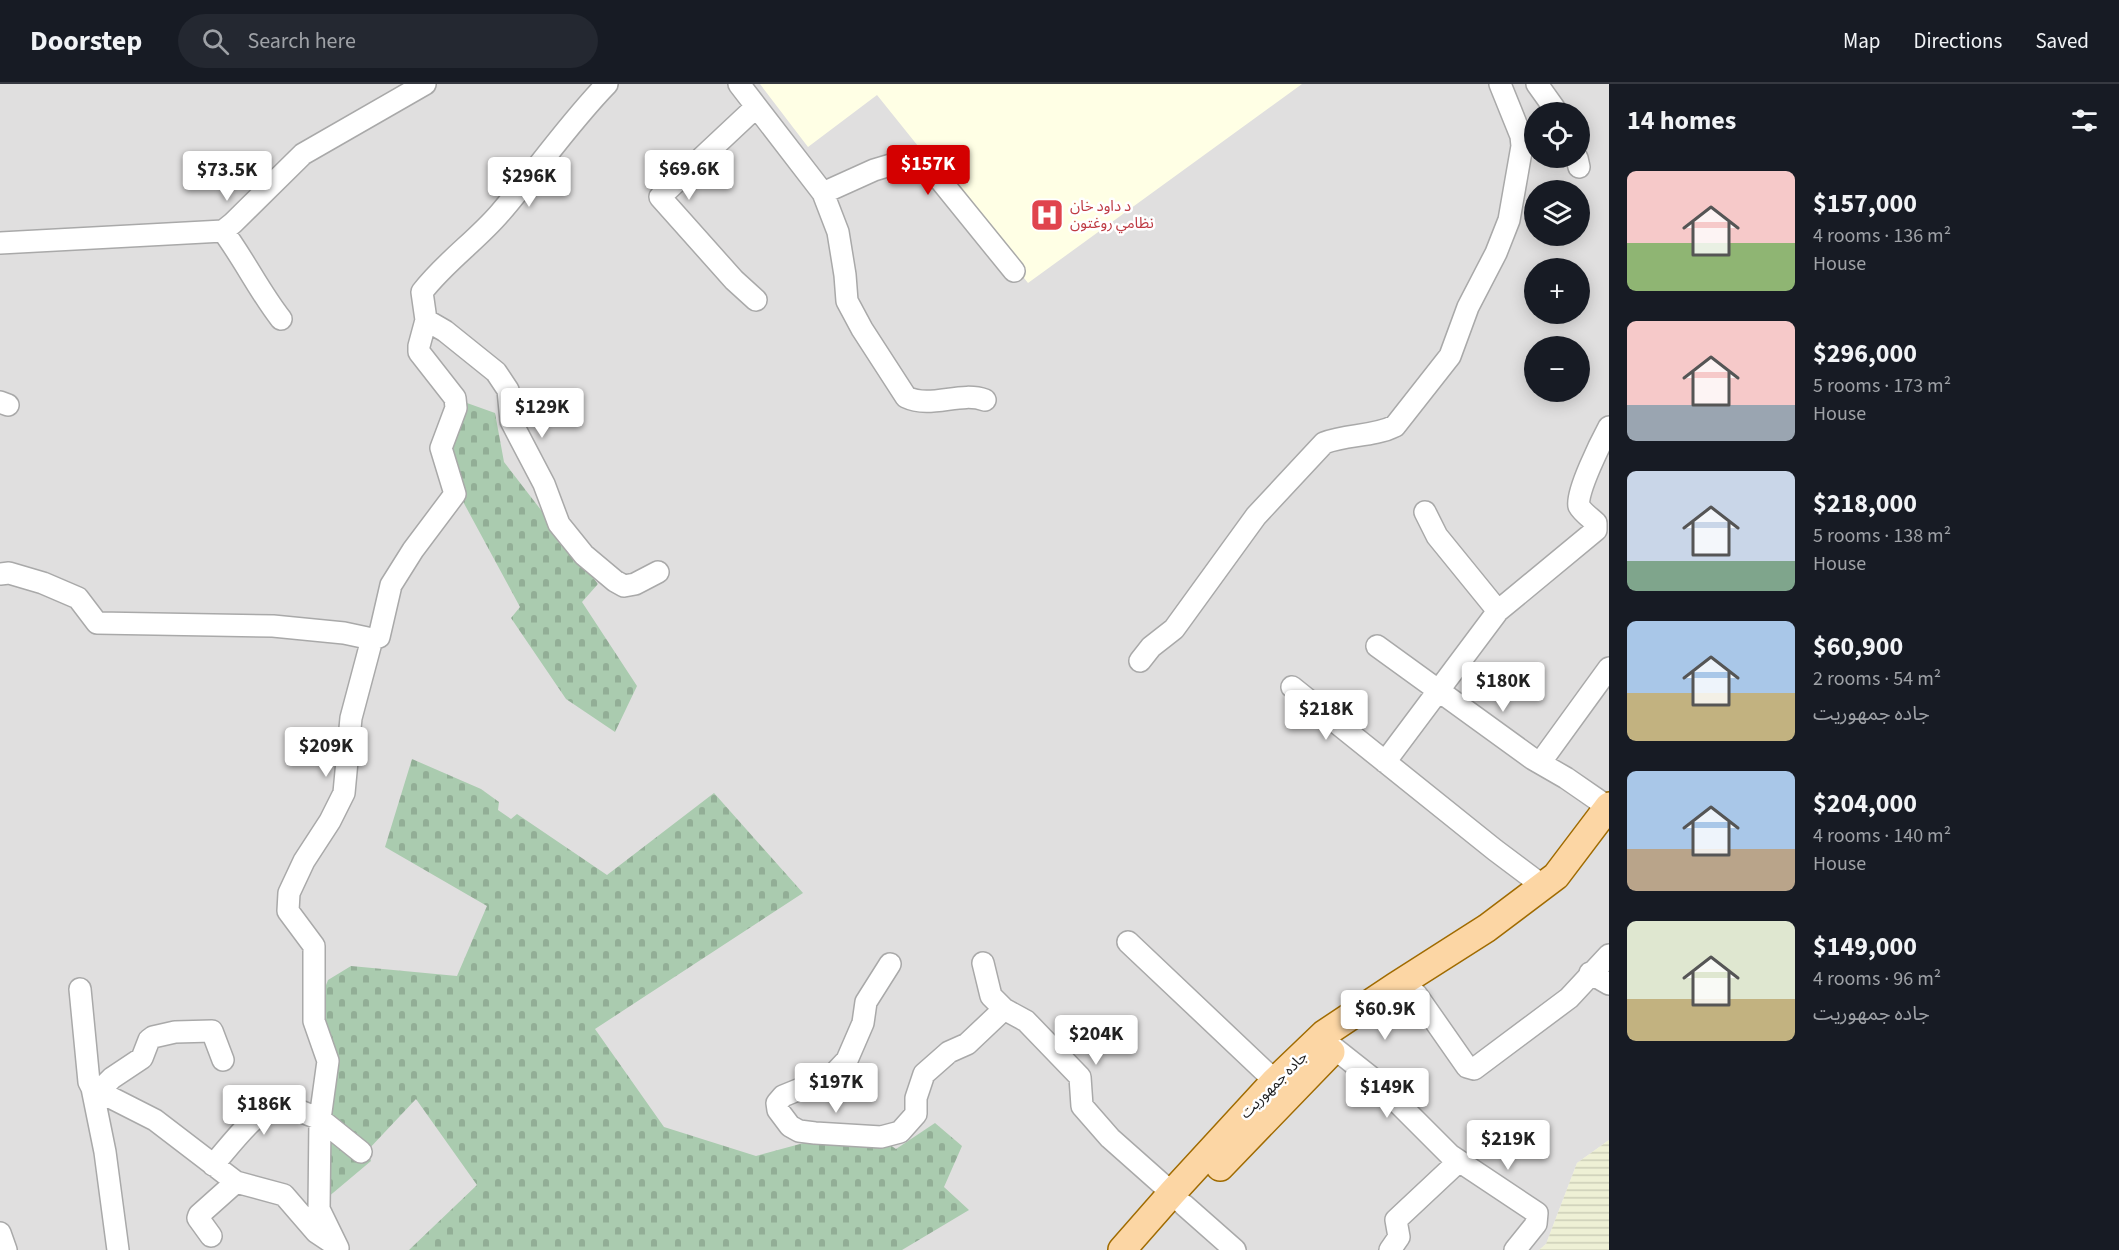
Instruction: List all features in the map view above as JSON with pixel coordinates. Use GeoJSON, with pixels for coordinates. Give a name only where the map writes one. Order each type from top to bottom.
{"type":"FeatureCollection","features":[{"type":"Feature","properties":{"kind":"main road","name":"جاده جمهوریت"},"geometry":{"type":"LineString","coordinates":[[1145,1250],[1178,1199],[1275,1081],[1324,1034],[1487,928],[1556,876],[1609,807]]}},
{"type":"Feature","properties":{"kind":"main road","name":"جاده جمهوریت"},"geometry":{"type":"LineString","coordinates":[[1122,1250],[1334,1048],[1482,951],[1560,890],[1609,827]]}},
{"type":"Feature","properties":{"kind":"street"},"geometry":{"type":"LineString","coordinates":[[0,243],[223,231],[303,154],[425,84]]}},
{"type":"Feature","properties":{"kind":"street"},"geometry":{"type":"LineString","coordinates":[[0,574],[9,573],[32,579],[78,598],[96,623],[273,626],[344,633],[372,639],[379,636],[391,585],[412,550],[455,494],[441,448],[456,408],[455,398],[419,352],[418,346],[426,320],[422,292],[499,214],[582,110],[607,84]]}},
{"type":"Feature","properties":{"kind":"street"},"geometry":{"type":"LineString","coordinates":[[739,84],[823,193],[837,232],[847,301],[862,329],[906,397],[917,402],[975,396],[985,400]]}},
{"type":"Feature","properties":{"kind":"street"},"geometry":{"type":"LineString","coordinates":[[1140,661],[1151,647],[1174,629],[1256,516],[1324,443],[1337,438],[1384,432],[1395,426],[1450,356],[1468,307],[1496,253],[1509,220],[1522,146],[1521,136],[1500,84]]}},
{"type":"Feature","properties":{"kind":"street"},"geometry":{"type":"LineString","coordinates":[[1537,84],[1550,102]]}},
{"type":"Feature","properties":{"kind":"street"},"geometry":{"type":"LineString","coordinates":[[756,108],[660,197],[734,280],[756,300]]}},
{"type":"Feature","properties":{"kind":"street"},"geometry":{"type":"LineString","coordinates":[[823,193],[874,170],[914,158],[920,160],[928,165],[1014,271]]}},
{"type":"Feature","properties":{"kind":"street"},"geometry":{"type":"LineString","coordinates":[[223,231],[237,250],[262,294],[281,319]]}},
{"type":"Feature","properties":{"kind":"street"},"geometry":{"type":"LineString","coordinates":[[426,320],[445,331],[496,372],[508,390],[511,421],[544,484],[559,524],[584,555],[624,586],[635,584],[658,572]]}},
{"type":"Feature","properties":{"kind":"street"},"geometry":{"type":"LineString","coordinates":[[1385,762],[1498,610],[1596,530],[1596,523],[1581,509],[1579,502],[1588,470],[1609,427]]}},
{"type":"Feature","properties":{"kind":"street"},"geometry":{"type":"LineString","coordinates":[[1425,512],[1437,536],[1498,610]]}},
{"type":"Feature","properties":{"kind":"street"},"geometry":{"type":"LineString","coordinates":[[340,1249],[319,1209],[320,1119],[328,1061],[314,1021],[314,946],[288,911],[289,893],[304,861],[344,794],[351,717],[372,639]]}},
{"type":"Feature","properties":{"kind":"street"},"geometry":{"type":"LineString","coordinates":[[1377,646],[1540,763],[1609,807]]}},
{"type":"Feature","properties":{"kind":"street"},"geometry":{"type":"LineString","coordinates":[[1540,763],[1609,668]]}},
{"type":"Feature","properties":{"kind":"street"},"geometry":{"type":"LineString","coordinates":[[1292,687],[1543,886]]}},
{"type":"Feature","properties":{"kind":"street"},"geometry":{"type":"LineString","coordinates":[[1128,942],[1275,1081]]}},
{"type":"Feature","properties":{"kind":"street"},"geometry":{"type":"LineString","coordinates":[[1416,994],[1467,1067],[1474,1069],[1569,998],[1609,955]]}},
{"type":"Feature","properties":{"kind":"street"},"geometry":{"type":"LineString","coordinates":[[983,963],[991,996],[1004,1009],[1026,1021],[1080,1077],[1082,1106],[1110,1138],[1234,1250]]}},
{"type":"Feature","properties":{"kind":"street"},"geometry":{"type":"LineString","coordinates":[[890,964],[867,1002],[863,1023],[847,1060],[832,1076],[783,1096],[777,1103],[782,1118],[790,1126],[799,1131],[815,1133],[881,1137],[900,1132],[916,1114],[916,1098],[924,1074],[950,1052],[967,1044],[1004,1009]]}},
{"type":"Feature","properties":{"kind":"street"},"geometry":{"type":"LineString","coordinates":[[1590,974],[1609,984]]}},
{"type":"Feature","properties":{"kind":"street"},"geometry":{"type":"LineString","coordinates":[[80,989],[89,1082],[98,1091],[155,1120],[236,1182],[284,1195],[316,1232],[340,1249]]}},
{"type":"Feature","properties":{"kind":"street"},"geometry":{"type":"LineString","coordinates":[[98,1091],[142,1058],[149,1040],[153,1037],[175,1032],[212,1031],[223,1060]]}},
{"type":"Feature","properties":{"kind":"street"},"geometry":{"type":"LineString","coordinates":[[1334,1048],[1377,1082],[1450,1155],[1537,1213],[1536,1224],[1515,1250]]}},
{"type":"Feature","properties":{"kind":"street"},"geometry":{"type":"LineString","coordinates":[[98,1091],[118,1250]]}},
{"type":"Feature","properties":{"kind":"street"},"geometry":{"type":"LineString","coordinates":[[213,1165],[250,1122],[263,1110],[277,1102],[320,1119],[361,1152]]}},
{"type":"Feature","properties":{"kind":"street"},"geometry":{"type":"LineString","coordinates":[[1390,1250],[1399,1237],[1396,1220],[1459,1161]]}},
{"type":"Feature","properties":{"kind":"street"},"geometry":{"type":"LineString","coordinates":[[211,1236],[198,1218],[199,1215],[236,1182]]}},
{"type":"Feature","properties":{"kind":"street"},"geometry":{"type":"LineString","coordinates":[[0,1233],[6,1250]]}},
{"type":"Feature","properties":{"kind":"shaded area"},"geometry":{"type":"Polygon","coordinates":[[[0,84],[1609,84],[1609,1140],[1577,1163],[1546,1244],[1539,1250],[0,1250],[0,84]]]}},
{"type":"Feature","properties":{"kind":"shaded area","name":"د داود خان نظامي روغتون"},"geometry":{"type":"Polygon","coordinates":[[[760,84],[1302,84],[1028,283],[877,95],[808,147],[760,84]]]}},
{"type":"Feature","properties":{"kind":"shaded area"},"geometry":{"type":"Polygon","coordinates":[[[1609,1140],[1609,1250],[1539,1250],[1546,1244],[1577,1163],[1609,1140]]]}},
{"type":"Feature","properties":{"kind":"green space"},"geometry":{"type":"Polygon","coordinates":[[[467,403],[495,413],[504,462],[598,584],[582,602],[637,686],[615,732],[566,699],[511,618],[520,607],[460,496],[451,443],[467,403]]]}},
{"type":"Feature","properties":{"kind":"green space"},"geometry":{"type":"Polygon","coordinates":[[[412,759],[481,789],[499,802],[498,810],[511,819],[517,814],[607,875],[714,793],[803,893],[595,1029],[664,1127],[756,1156],[863,1127],[896,1149],[935,1123],[962,1146],[944,1187],[969,1210],[902,1250],[409,1250],[477,1185],[416,1099],[367,1151],[371,1161],[321,1203],[329,1103],[308,1031],[328,980],[351,966],[457,976],[487,906],[385,847],[412,759]]]}},
{"type":"Feature","properties":{"kind":"place","name":"د داود خان نظامي روغتون"},"geometry":{"type":"Point","coordinates":[1047,215]}}]}
